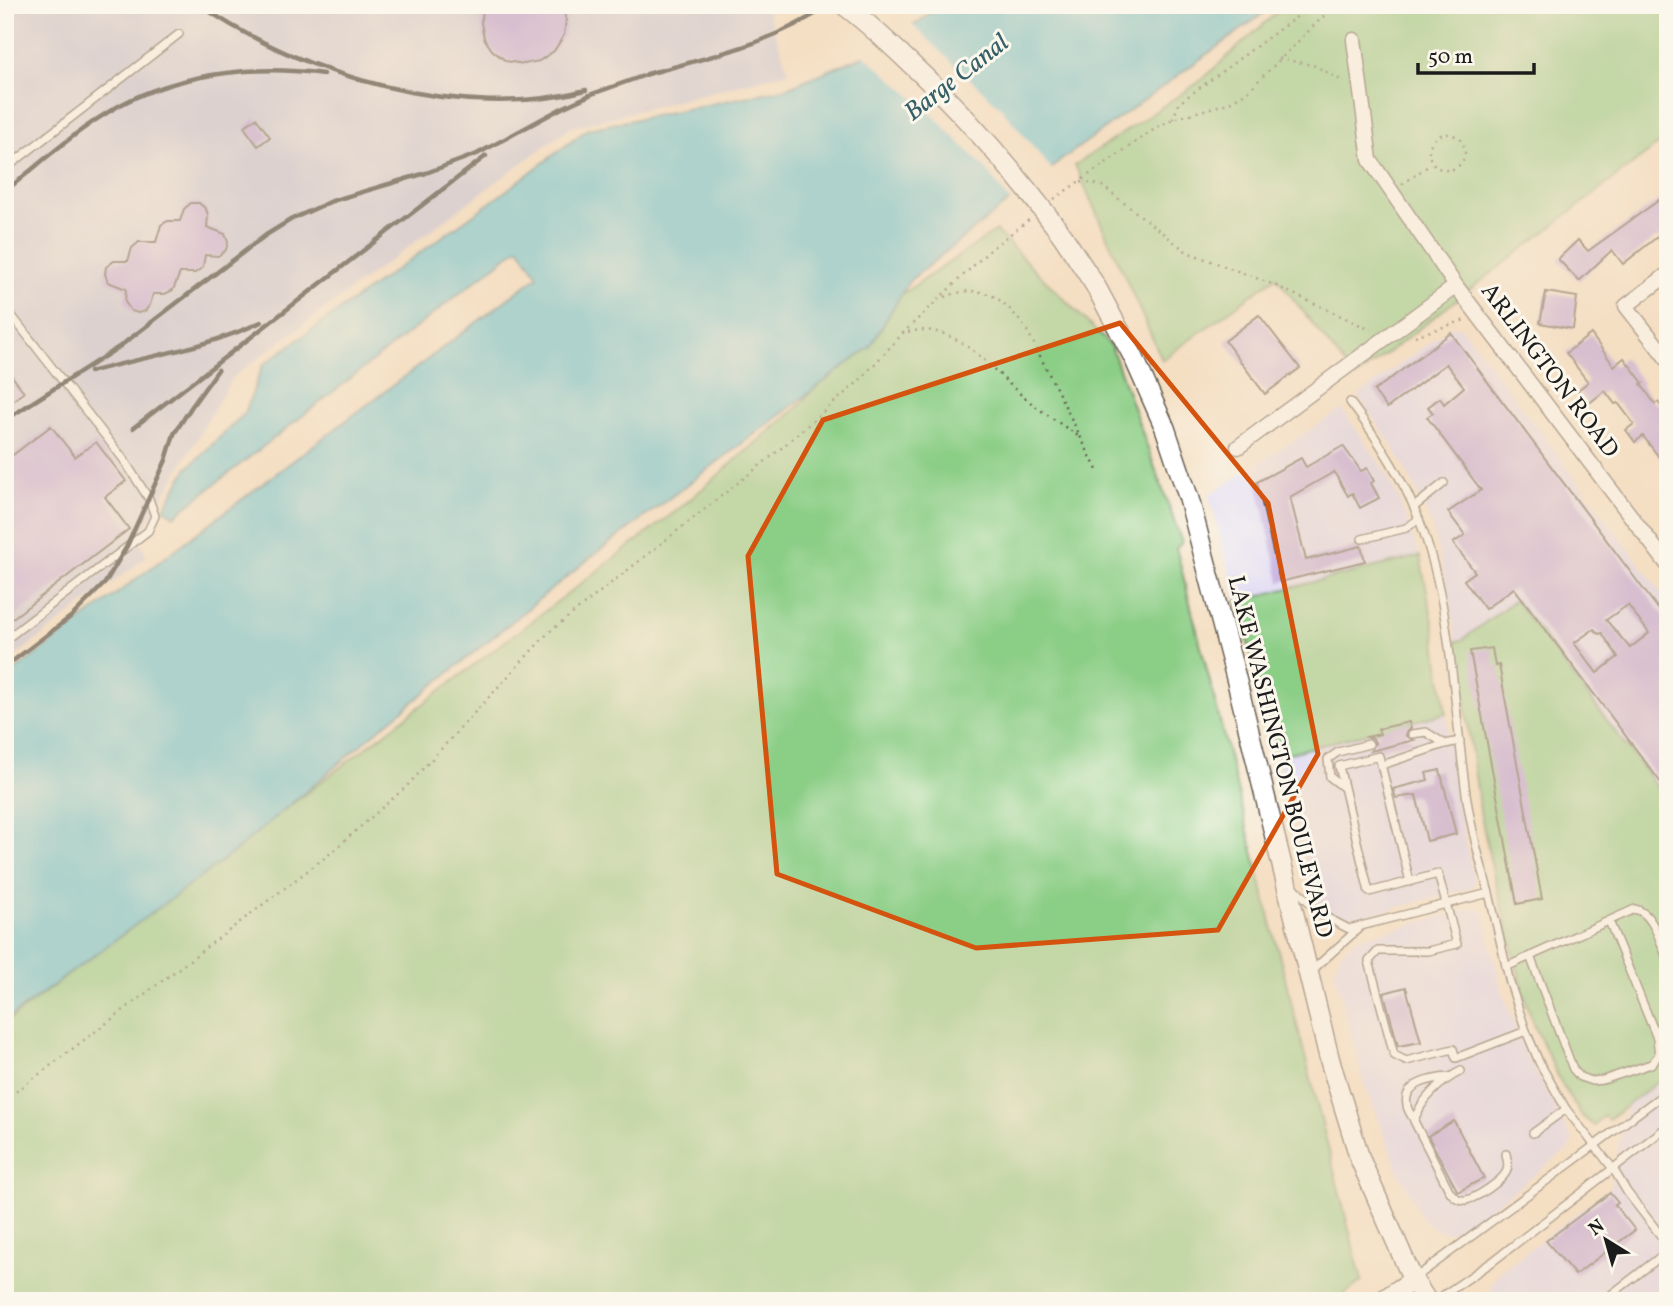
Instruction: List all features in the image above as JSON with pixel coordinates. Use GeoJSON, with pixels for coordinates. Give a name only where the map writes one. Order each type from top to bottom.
{"type":"FeatureCollection","features":[{"type":"Feature","properties":{"kind":"main road","name":"LAKE WASHINGTON BOULEVARD"},"geometry":{"type":"LineString","coordinates":[[844,5],[889,43],[967,118],[1062,235],[1095,285],[1128,346],[1165,428],[1189,499],[1309,978],[1360,1159],[1413,1280],[1427,1301]]}},
{"type":"Feature","properties":{"kind":"main road"},"geometry":{"type":"LineString","coordinates":[[1382,1301],[1413,1280]]}},
{"type":"Feature","properties":{"kind":"street"},"geometry":{"type":"LineString","coordinates":[[1354,40],[1370,160],[1456,286]]}},
{"type":"Feature","properties":{"kind":"street"},"geometry":{"type":"LineString","coordinates":[[1668,274],[1626,306],[1668,360]]}},
{"type":"Feature","properties":{"kind":"street","name":"ARLINGTON ROAD"},"geometry":{"type":"LineString","coordinates":[[1238,447],[1456,286],[1668,565]]}},
{"type":"Feature","properties":{"kind":"lane"},"geometry":{"type":"LineString","coordinates":[[5,169],[178,34]]}},
{"type":"Feature","properties":{"kind":"lane"},"geometry":{"type":"LineString","coordinates":[[5,307],[124,460],[149,499],[155,516],[148,530],[5,640]]}},
{"type":"Feature","properties":{"kind":"lane"},"geometry":{"type":"LineString","coordinates":[[1350,402],[1388,456],[1414,507],[1439,590],[1474,840],[1525,1031],[1566,1109],[1668,1245]]}},
{"type":"Feature","properties":{"kind":"lane"},"geometry":{"type":"LineString","coordinates":[[1414,507],[1444,483]]}},
{"type":"Feature","properties":{"kind":"lane"},"geometry":{"type":"LineString","coordinates":[[1362,539],[1406,528],[1419,519]]}},
{"type":"Feature","properties":{"kind":"lane"},"geometry":{"type":"LineString","coordinates":[[1412,734],[1426,732],[1445,744]]}},
{"type":"Feature","properties":{"kind":"lane"},"geometry":{"type":"LineString","coordinates":[[1382,765],[1460,741]]}},
{"type":"Feature","properties":{"kind":"lane"},"geometry":{"type":"LineString","coordinates":[[1343,787],[1330,777],[1328,759],[1339,752],[1369,744]]}},
{"type":"Feature","properties":{"kind":"lane"},"geometry":{"type":"LineString","coordinates":[[1409,882],[1379,756],[1339,766],[1369,892],[1409,882],[1438,874],[1457,944],[1428,951],[1378,951],[1369,961],[1394,1055],[1406,1061],[1453,1049],[1456,1058],[1525,1031]]}},
{"type":"Feature","properties":{"kind":"lane"},"geometry":{"type":"LineString","coordinates":[[1283,876],[1322,915],[1349,929],[1489,893]]}},
{"type":"Feature","properties":{"kind":"lane"},"geometry":{"type":"LineString","coordinates":[[1506,967],[1635,909],[1643,911],[1649,917],[1668,961]]}},
{"type":"Feature","properties":{"kind":"lane"},"geometry":{"type":"LineString","coordinates":[[1530,956],[1573,1069],[1580,1077],[1592,1081],[1603,1080],[1651,1064],[1659,1055],[1657,1038],[1609,921]]}},
{"type":"Feature","properties":{"kind":"lane"},"geometry":{"type":"LineString","coordinates":[[1309,978],[1323,960],[1360,928]]}},
{"type":"Feature","properties":{"kind":"lane"},"geometry":{"type":"LineString","coordinates":[[1461,1071],[1450,1076],[1431,1078],[1412,1088],[1406,1105],[1449,1190],[1458,1199],[1474,1198],[1504,1176],[1508,1168],[1506,1154]]}},
{"type":"Feature","properties":{"kind":"lane"},"geometry":{"type":"LineString","coordinates":[[1415,1121],[1418,1111],[1429,1096],[1450,1076]]}},
{"type":"Feature","properties":{"kind":"lane"},"geometry":{"type":"LineString","coordinates":[[1413,1280],[1668,1091]]}},
{"type":"Feature","properties":{"kind":"lane"},"geometry":{"type":"LineString","coordinates":[[1533,1133],[1566,1109]]}},
{"type":"Feature","properties":{"kind":"lane"},"geometry":{"type":"LineString","coordinates":[[1435,1301],[1492,1262],[1668,1126]]}},
{"type":"Feature","properties":{"kind":"lane"},"geometry":{"type":"LineString","coordinates":[[1616,1301],[1612,1294],[1668,1251]]}},
{"type":"Feature","properties":{"kind":"path"},"geometry":{"type":"LineString","coordinates":[[1050,202],[1156,128],[1173,119],[1228,103],[1247,92],[1335,5]]}},
{"type":"Feature","properties":{"kind":"path"},"geometry":{"type":"LineString","coordinates":[[1173,119],[1179,103],[1300,15]]}},
{"type":"Feature","properties":{"kind":"path"},"geometry":{"type":"LineString","coordinates":[[1279,58],[1302,61],[1329,72],[1360,98]]}},
{"type":"Feature","properties":{"kind":"path"},"geometry":{"type":"LineString","coordinates":[[1454,136],[1463,144],[1464,156],[1458,166],[1441,170],[1432,163],[1429,152],[1437,138],[1454,136]]}},
{"type":"Feature","properties":{"kind":"path"},"geometry":{"type":"LineString","coordinates":[[1391,192],[1432,163]]}},
{"type":"Feature","properties":{"kind":"path"},"geometry":{"type":"LineString","coordinates":[[1082,182],[1101,185],[1187,252],[1272,284],[1388,336],[1419,336],[1457,321],[1479,317]]}},
{"type":"Feature","properties":{"kind":"path"},"geometry":{"type":"LineString","coordinates":[[5,1100],[327,856],[407,786],[548,633],[772,456],[858,382],[904,332],[992,248],[1031,218]]}},
{"type":"Feature","properties":{"kind":"path"},"geometry":{"type":"LineString","coordinates":[[942,298],[960,291],[974,290],[998,298],[1008,307],[1028,332],[1097,470]]}},
{"type":"Feature","properties":{"kind":"path"},"geometry":{"type":"LineString","coordinates":[[904,332],[932,330],[960,342],[992,366],[1026,399],[1080,437]]}},
{"type":"Feature","properties":{"kind":"highlighted area"},"geometry":{"type":"Polygon","coordinates":[[[1120,323],[1268,503],[1318,754],[1218,930],[976,948],[777,874],[748,556],[823,420],[1120,323]]]}},
{"type":"Feature","properties":{"kind":"shaded area"},"geometry":{"type":"Polygon","coordinates":[[[5,5],[765,5],[789,72],[569,128],[233,377],[139,538],[146,557],[5,664],[5,5]]]}},
{"type":"Feature","properties":{"kind":"shaded area"},"geometry":{"type":"Polygon","coordinates":[[[1450,327],[1461,327],[1668,601],[1668,801],[1515,600],[1456,641],[1450,598],[1431,524],[1393,447],[1358,396],[1450,327]]]}},
{"type":"Feature","properties":{"kind":"shaded area"},"geometry":{"type":"Polygon","coordinates":[[[1342,409],[1382,466],[1399,500],[1420,556],[1237,601],[1209,495],[1342,409]]]}},
{"type":"Feature","properties":{"kind":"shaded area"},"geometry":{"type":"Polygon","coordinates":[[[1446,713],[1474,885],[1350,920],[1338,919],[1325,912],[1314,896],[1278,756],[1446,713]]]}},
{"type":"Feature","properties":{"kind":"shaded area"},"geometry":{"type":"Polygon","coordinates":[[[1477,907],[1483,912],[1500,984],[1524,1051],[1573,1141],[1570,1148],[1466,1227],[1448,1232],[1435,1229],[1424,1222],[1398,1171],[1362,1077],[1335,972],[1341,952],[1356,939],[1477,907]]]}},
{"type":"Feature","properties":{"kind":"shaded area"},"geometry":{"type":"Polygon","coordinates":[[[1668,1074],[1668,1301],[1489,1301],[1492,1283],[1502,1270],[1609,1189],[1627,1105],[1668,1074]]]}},
{"type":"Feature","properties":{"kind":"green space"},"geometry":{"type":"Polygon","coordinates":[[[1285,5],[1668,5],[1668,137],[1355,378],[1276,277],[1162,360],[1075,165],[1199,82],[1285,5]]]}},
{"type":"Feature","properties":{"kind":"green space"},"geometry":{"type":"Polygon","coordinates":[[[996,231],[1111,346],[1182,543],[1176,548],[1362,1281],[1335,1301],[5,1301],[5,1023],[680,508],[801,404],[869,316],[996,231]]]}},
{"type":"Feature","properties":{"kind":"green space"},"geometry":{"type":"Polygon","coordinates":[[[1420,556],[1434,627],[1446,713],[1278,756],[1237,601],[1420,556]]]}},
{"type":"Feature","properties":{"kind":"green space"},"geometry":{"type":"Polygon","coordinates":[[[1515,600],[1668,801],[1668,1074],[1608,1120],[1604,1116],[1594,1126],[1583,1117],[1562,1085],[1525,1000],[1480,811],[1456,641],[1462,640],[1515,600]]]}},
{"type":"Feature","properties":{"kind":"water","name":"Barge Canal"},"geometry":{"type":"Polygon","coordinates":[[[941,5],[1275,5],[1064,158],[909,281],[870,347],[590,558],[376,732],[233,853],[5,1021],[5,678],[538,276],[519,247],[174,516],[164,508],[187,469],[245,413],[263,365],[588,129],[784,89],[861,57],[941,5]]]}},
{"type":"Feature","properties":{"kind":"pier"},"geometry":{"type":"Polygon","coordinates":[[[910,23],[1000,107],[1053,171],[1012,204],[986,169],[926,108],[862,53],[910,23]]]}},
{"type":"Feature","properties":{"kind":"building"},"geometry":{"type":"Polygon","coordinates":[[[484,5],[562,5],[566,20],[564,35],[554,51],[539,61],[524,64],[506,61],[492,50],[484,38],[481,23],[484,5]]]}},
{"type":"Feature","properties":{"kind":"building"},"geometry":{"type":"Polygon","coordinates":[[[256,118],[270,137],[258,146],[244,127],[256,118]]]}},
{"type":"Feature","properties":{"kind":"building"},"geometry":{"type":"Polygon","coordinates":[[[1662,198],[1668,206],[1668,232],[1658,239],[1657,237],[1623,264],[1612,250],[1579,281],[1558,259],[1578,240],[1588,251],[1662,198]]]}},
{"type":"Feature","properties":{"kind":"building"},"geometry":{"type":"Polygon","coordinates":[[[191,203],[199,203],[206,209],[207,227],[225,234],[228,242],[226,250],[218,256],[205,255],[203,267],[195,273],[180,273],[173,290],[165,294],[153,294],[145,311],[131,311],[125,302],[126,289],[108,282],[106,267],[114,261],[128,261],[132,248],[139,242],[156,242],[161,225],[168,221],[180,221],[184,209],[191,203]]]}},
{"type":"Feature","properties":{"kind":"building"},"geometry":{"type":"Polygon","coordinates":[[[1546,292],[1577,297],[1573,329],[1540,323],[1546,292]]]}},
{"type":"Feature","properties":{"kind":"building"},"geometry":{"type":"Polygon","coordinates":[[[1259,315],[1300,368],[1265,394],[1225,341],[1259,315]]]}},
{"type":"Feature","properties":{"kind":"building"},"geometry":{"type":"Polygon","coordinates":[[[1451,333],[1668,622],[1668,792],[1514,588],[1485,609],[1464,580],[1475,572],[1453,543],[1465,535],[1448,512],[1481,490],[1427,417],[1433,413],[1428,407],[1440,398],[1444,404],[1464,387],[1446,364],[1387,408],[1374,391],[1451,333]],[[1628,605],[1606,620],[1630,648],[1649,633],[1628,605]],[[1594,629],[1574,643],[1597,673],[1618,657],[1602,633],[1599,634],[1594,629]]]}},
{"type":"Feature","properties":{"kind":"building"},"geometry":{"type":"Polygon","coordinates":[[[1591,334],[1614,366],[1624,358],[1655,404],[1658,402],[1668,415],[1668,469],[1643,436],[1635,442],[1626,430],[1634,424],[1605,391],[1588,404],[1578,390],[1588,382],[1566,353],[1591,334]]]}},
{"type":"Feature","properties":{"kind":"building"},"geometry":{"type":"Polygon","coordinates":[[[5,367],[24,392],[5,407],[5,367]]]}},
{"type":"Feature","properties":{"kind":"building"},"geometry":{"type":"Polygon","coordinates":[[[51,426],[75,457],[96,442],[126,481],[105,497],[129,529],[5,624],[5,461],[51,426]]]}},
{"type":"Feature","properties":{"kind":"building"},"geometry":{"type":"Polygon","coordinates":[[[1343,446],[1361,471],[1367,468],[1379,498],[1360,508],[1352,493],[1348,496],[1334,472],[1290,497],[1306,560],[1361,546],[1365,561],[1280,582],[1257,482],[1301,458],[1306,467],[1343,446]]]}},
{"type":"Feature","properties":{"kind":"building"},"geometry":{"type":"Polygon","coordinates":[[[1492,648],[1495,666],[1499,665],[1542,899],[1517,904],[1470,651],[1492,648]]]}},
{"type":"Feature","properties":{"kind":"building"},"geometry":{"type":"Polygon","coordinates":[[[1409,722],[1411,728],[1406,736],[1414,740],[1371,751],[1375,743],[1367,737],[1380,734],[1378,729],[1409,722]]]}},
{"type":"Feature","properties":{"kind":"building"},"geometry":{"type":"Polygon","coordinates":[[[1440,770],[1456,834],[1427,841],[1416,795],[1396,798],[1393,789],[1428,780],[1426,773],[1440,770]]]}},
{"type":"Feature","properties":{"kind":"building"},"geometry":{"type":"Polygon","coordinates":[[[1406,987],[1421,1042],[1398,1046],[1384,993],[1406,987]]]}},
{"type":"Feature","properties":{"kind":"building"},"geometry":{"type":"Polygon","coordinates":[[[1454,1121],[1484,1178],[1458,1192],[1428,1136],[1454,1121]]]}},
{"type":"Feature","properties":{"kind":"building"},"geometry":{"type":"Polygon","coordinates":[[[1610,1193],[1618,1203],[1615,1205],[1635,1230],[1575,1275],[1546,1241],[1610,1193]]]}},
{"type":"Feature","properties":{"kind":"railway"},"geometry":{"type":"LineString","coordinates":[[200,5],[286,53],[335,72],[386,86],[437,96],[489,101],[539,99],[586,90]]}},
{"type":"Feature","properties":{"kind":"railway"},"geometry":{"type":"LineString","coordinates":[[647,74],[718,55],[764,39],[829,5]]}},
{"type":"Feature","properties":{"kind":"railway"},"geometry":{"type":"LineString","coordinates":[[5,191],[99,118],[132,99],[155,90],[178,82],[226,73],[275,70],[323,74]]}},
{"type":"Feature","properties":{"kind":"railway"},"geometry":{"type":"LineString","coordinates":[[5,420],[119,347],[266,235],[292,219],[332,201],[426,173],[477,154],[592,94],[657,71]]}},
{"type":"Feature","properties":{"kind":"railway"},"geometry":{"type":"LineString","coordinates":[[133,428],[486,156]]}},
{"type":"Feature","properties":{"kind":"railway"},"geometry":{"type":"LineString","coordinates":[[90,372],[220,339],[261,322]]}},
{"type":"Feature","properties":{"kind":"railway"},"geometry":{"type":"LineString","coordinates":[[5,667],[73,615],[105,583],[127,546],[166,460],[174,434],[218,370]]}}]}
